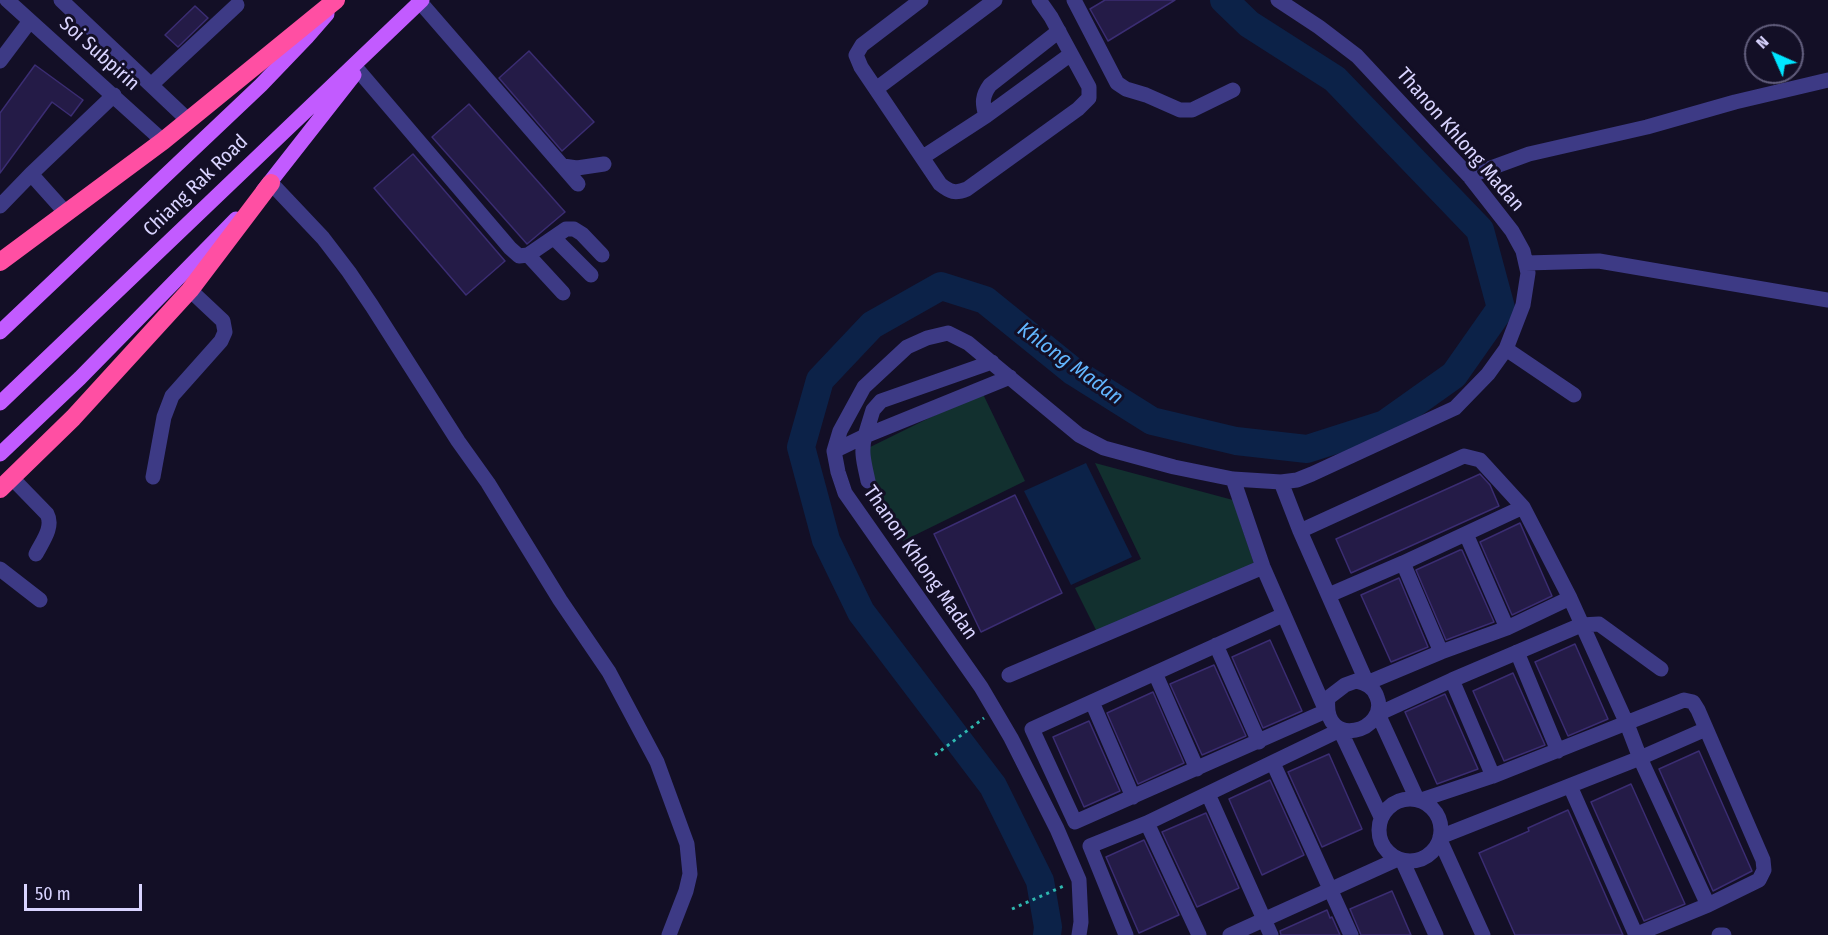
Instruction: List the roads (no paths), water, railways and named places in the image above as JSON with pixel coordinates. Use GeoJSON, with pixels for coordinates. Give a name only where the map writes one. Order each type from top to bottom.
{"type":"FeatureCollection","features":[{"type":"Feature","properties":{"kind":"highway"},"geometry":{"type":"LineString","coordinates":[[0,262],[163,141],[338,0]]}},
{"type":"Feature","properties":{"kind":"highway"},"geometry":{"type":"LineString","coordinates":[[6,484],[73,418],[190,290],[271,183]]}},
{"type":"Feature","properties":{"kind":"main road","name":"Chiang Rak Road"},"geometry":{"type":"LineString","coordinates":[[0,332],[261,85],[307,38],[338,0]]}},
{"type":"Feature","properties":{"kind":"main road","name":"Chiang Rak Road"},"geometry":{"type":"LineString","coordinates":[[0,403],[421,1]]}},
{"type":"Feature","properties":{"kind":"main road"},"geometry":{"type":"LineString","coordinates":[[0,454],[80,378],[271,183],[358,70],[372,48]]}},
{"type":"Feature","properties":{"kind":"street","name":"Soi Subpirin"},"geometry":{"type":"LineString","coordinates":[[7,0],[163,141]]}},
{"type":"Feature","properties":{"kind":"street"},"geometry":{"type":"LineString","coordinates":[[62,0],[188,120]]}},
{"type":"Feature","properties":{"kind":"street"},"geometry":{"type":"LineString","coordinates":[[921,0],[862,45],[856,56],[861,67],[940,184],[949,191],[957,193],[967,189],[1078,109],[1089,98],[1089,87],[1059,31],[1039,0]]}},
{"type":"Feature","properties":{"kind":"street"},"geometry":{"type":"LineString","coordinates":[[876,89],[995,0]]}},
{"type":"Feature","properties":{"kind":"street"},"geometry":{"type":"LineString","coordinates":[[1074,0],[1117,83],[1126,89],[1180,110],[1192,110],[1233,90]]}},
{"type":"Feature","properties":{"kind":"street","name":"Thanon Khlong Madan"},"geometry":{"type":"LineString","coordinates":[[1079,935],[1081,922],[1079,880],[1057,829],[1011,738],[981,687],[845,493],[834,451],[840,431],[864,387],[908,347],[927,338],[948,333],[968,343],[1079,435],[1104,448],[1174,467],[1233,479],[1281,482],[1296,480],[1455,408],[1488,374],[1506,349],[1523,305],[1528,273],[1523,251],[1512,231],[1469,176],[1357,56],[1278,0]]}},
{"type":"Feature","properties":{"kind":"street"},"geometry":{"type":"LineString","coordinates":[[421,1],[578,184]]}},
{"type":"Feature","properties":{"kind":"street"},"geometry":{"type":"LineString","coordinates":[[152,85],[237,5]]}},
{"type":"Feature","properties":{"kind":"street"},"geometry":{"type":"LineString","coordinates":[[0,61],[30,21]]}},
{"type":"Feature","properties":{"kind":"street"},"geometry":{"type":"LineString","coordinates":[[986,116],[983,94],[990,85],[1059,31]]}},
{"type":"Feature","properties":{"kind":"street"},"geometry":{"type":"LineString","coordinates":[[923,157],[986,116],[1071,54]]}},
{"type":"Feature","properties":{"kind":"street"},"geometry":{"type":"LineString","coordinates":[[358,70],[519,256],[528,255],[566,229],[574,229],[582,234],[602,255]]}},
{"type":"Feature","properties":{"kind":"street"},"geometry":{"type":"LineString","coordinates":[[1469,176],[1529,154],[1647,127],[1735,102],[1828,80]]}},
{"type":"Feature","properties":{"kind":"street"},"geometry":{"type":"LineString","coordinates":[[0,206],[114,95]]}},
{"type":"Feature","properties":{"kind":"street"},"geometry":{"type":"LineString","coordinates":[[563,166],[577,168],[604,164]]}},
{"type":"Feature","properties":{"kind":"street"},"geometry":{"type":"LineString","coordinates":[[31,174],[66,213]]}},
{"type":"Feature","properties":{"kind":"street"},"geometry":{"type":"LineString","coordinates":[[271,183],[323,238],[355,280],[458,441],[488,483],[560,600],[609,672],[657,762],[687,844],[690,874],[680,909],[669,935]]}},
{"type":"Feature","properties":{"kind":"street"},"geometry":{"type":"LineString","coordinates":[[554,238],[591,275]]}},
{"type":"Feature","properties":{"kind":"street"},"geometry":{"type":"LineString","coordinates":[[528,255],[563,293]]}},
{"type":"Feature","properties":{"kind":"street"},"geometry":{"type":"LineString","coordinates":[[1526,263],[1599,261],[1828,300]]}},
{"type":"Feature","properties":{"kind":"street"},"geometry":{"type":"LineString","coordinates":[[153,477],[164,417],[172,396],[221,341],[225,332],[223,321],[190,290]]}},
{"type":"Feature","properties":{"kind":"street"},"geometry":{"type":"LineString","coordinates":[[1506,349],[1574,395]]}},
{"type":"Feature","properties":{"kind":"street"},"geometry":{"type":"LineString","coordinates":[[868,482],[862,444],[873,410],[881,401],[992,362]]}},
{"type":"Feature","properties":{"kind":"street"},"geometry":{"type":"LineString","coordinates":[[834,451],[1010,377]]}},
{"type":"Feature","properties":{"kind":"street"},"geometry":{"type":"LineString","coordinates":[[1300,531],[1464,456],[1480,460],[1523,507],[1570,598],[1708,905]]}},
{"type":"Feature","properties":{"kind":"street"},"geometry":{"type":"LineString","coordinates":[[1233,479],[1263,567],[1283,615],[1326,711],[1333,724],[1340,730],[1381,817]]}},
{"type":"Feature","properties":{"kind":"street"},"geometry":{"type":"LineString","coordinates":[[1281,482],[1300,531],[1367,683],[1376,693],[1379,702],[1378,714],[1419,800],[1429,805],[1440,819],[1440,838],[1483,935]]}},
{"type":"Feature","properties":{"kind":"street"},"geometry":{"type":"LineString","coordinates":[[6,484],[47,514],[50,519],[36,554]]}},
{"type":"Feature","properties":{"kind":"street"},"geometry":{"type":"LineString","coordinates":[[1329,595],[1523,507]]}},
{"type":"Feature","properties":{"kind":"street"},"geometry":{"type":"LineString","coordinates":[[1466,534],[1507,628]]}},
{"type":"Feature","properties":{"kind":"street"},"geometry":{"type":"LineString","coordinates":[[1402,563],[1441,652]]}},
{"type":"Feature","properties":{"kind":"street"},"geometry":{"type":"LineString","coordinates":[[1009,675],[1263,567]]}},
{"type":"Feature","properties":{"kind":"street"},"geometry":{"type":"LineString","coordinates":[[0,569],[40,600]]}},
{"type":"Feature","properties":{"kind":"street"},"geometry":{"type":"LineString","coordinates":[[1326,711],[1328,698],[1345,685],[1356,681],[1367,683],[1507,628],[1570,598]]}},
{"type":"Feature","properties":{"kind":"street"},"geometry":{"type":"LineString","coordinates":[[1283,615],[1032,729],[1075,822],[1326,711]]}},
{"type":"Feature","properties":{"kind":"street"},"geometry":{"type":"LineString","coordinates":[[1126,935],[1090,846],[1146,823],[1340,730],[1350,731],[1367,726],[1378,714],[1581,625],[1599,624],[1661,669]]}},
{"type":"Feature","properties":{"kind":"street"},"geometry":{"type":"LineString","coordinates":[[1216,645],[1259,742]]}},
{"type":"Feature","properties":{"kind":"street"},"geometry":{"type":"LineString","coordinates":[[1517,652],[1558,751]]}},
{"type":"Feature","properties":{"kind":"street"},"geometry":{"type":"LineString","coordinates":[[1155,673],[1197,769]]}},
{"type":"Feature","properties":{"kind":"street"},"geometry":{"type":"LineString","coordinates":[[1452,680],[1493,776]]}},
{"type":"Feature","properties":{"kind":"street"},"geometry":{"type":"LineString","coordinates":[[1436,935],[1400,859],[1384,848],[1380,840],[1381,817],[1386,809],[1402,799],[1419,800],[1493,776],[1684,700],[1693,702],[1698,710],[1763,860],[1764,870],[1759,880],[1708,905],[1635,935],[1570,786]]}},
{"type":"Feature","properties":{"kind":"street"},"geometry":{"type":"LineString","coordinates":[[1092,702],[1133,797]]}},
{"type":"Feature","properties":{"kind":"street"},"geometry":{"type":"LineString","coordinates":[[1230,935],[1400,859],[1425,858],[1440,838],[1640,758],[1706,729]]}},
{"type":"Feature","properties":{"kind":"street"},"geometry":{"type":"LineString","coordinates":[[1273,763],[1351,935]]}},
{"type":"Feature","properties":{"kind":"street"},"geometry":{"type":"LineString","coordinates":[[1208,794],[1271,935]]}},
{"type":"Feature","properties":{"kind":"street"},"geometry":{"type":"LineString","coordinates":[[1146,823],[1199,935]]}},
{"type":"Feature","properties":{"kind":"street"},"geometry":{"type":"LineString","coordinates":[[1719,935],[1724,935]]}},
{"type":"Feature","properties":{"kind":"water"},"geometry":{"type":"Polygon","coordinates":[[[1086,463],[1132,557],[1071,585],[1024,491],[1086,463]]]}},
{"type":"Feature","properties":{"kind":"waterway","name":"Khlong Madan"},"geometry":{"type":"LineString","coordinates":[[1047,935],[1048,927],[1040,881],[993,786],[861,612],[826,540],[801,447],[820,380],[872,325],[941,286],[985,300],[1074,372],[1152,421],[1236,441],[1307,449],[1385,424],[1454,375],[1501,308],[1480,230],[1335,79],[1249,24],[1224,0]]}}]}
